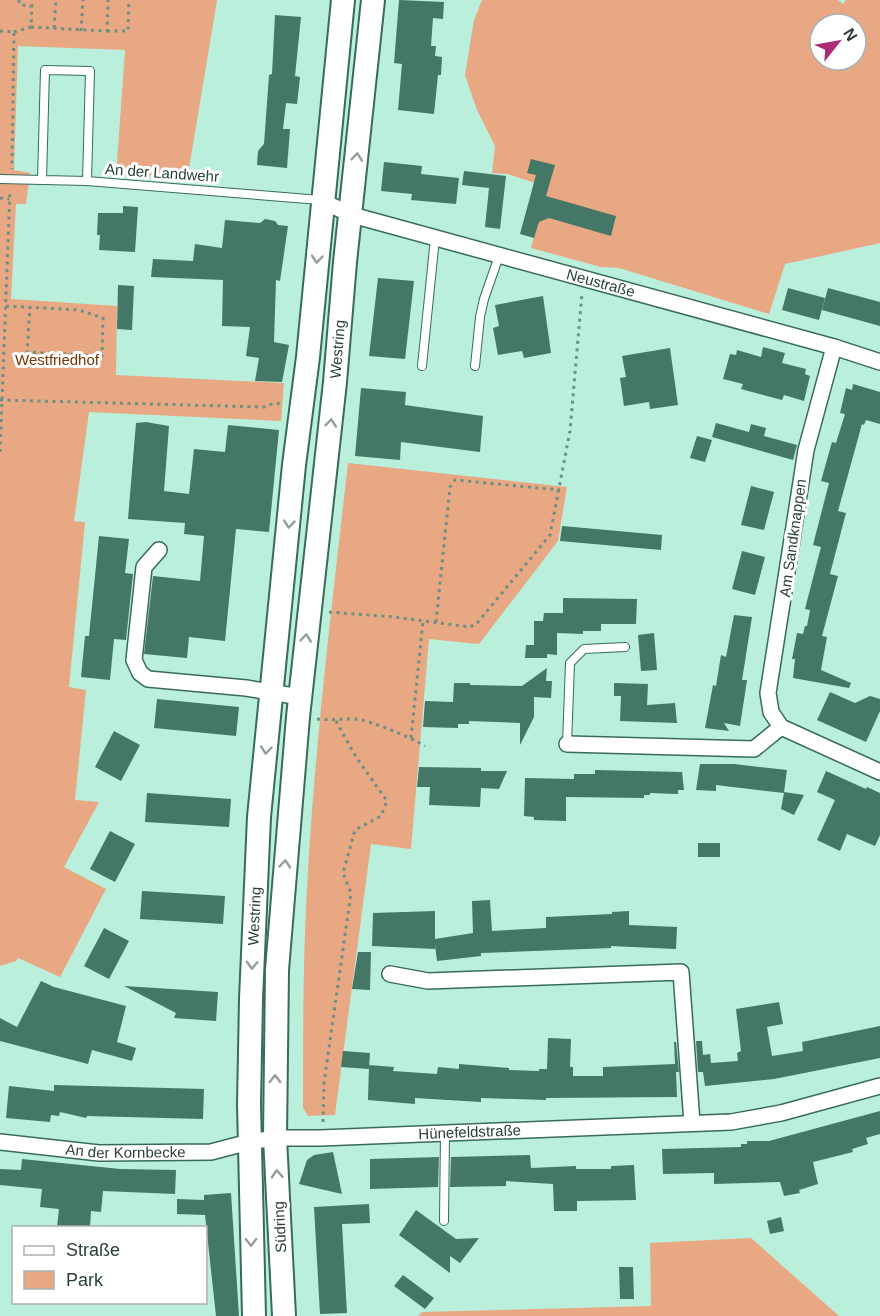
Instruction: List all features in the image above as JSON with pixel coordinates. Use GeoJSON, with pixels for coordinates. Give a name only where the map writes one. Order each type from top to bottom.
{"type":"FeatureCollection","features":[{"type":"Feature","properties":{"kind":"main road","name":"Westring"},"geometry":{"type":"LineString","coordinates":[[249,1142],[251,999],[259,817],[343,0]]}},
{"type":"Feature","properties":{"kind":"main road","name":"Westring"},"geometry":{"type":"LineString","coordinates":[[275,1138],[276,969],[299,707],[329,440],[373,0]]}},
{"type":"Feature","properties":{"kind":"main road","name":"Südring"},"geometry":{"type":"LineString","coordinates":[[275,1138],[284,1316]]}},
{"type":"Feature","properties":{"kind":"main road","name":"Südring"},"geometry":{"type":"LineString","coordinates":[[249,1142],[254,1316]]}},
{"type":"Feature","properties":{"kind":"street","name":"Neustraße"},"geometry":{"type":"LineString","coordinates":[[322,201],[352,215],[834,347],[880,362]]}},
{"type":"Feature","properties":{"kind":"street","name":"Am Sandknappen"},"geometry":{"type":"LineString","coordinates":[[781,728],[771,712],[768,693],[806,450],[834,347]]}},
{"type":"Feature","properties":{"kind":"street"},"geometry":{"type":"LineString","coordinates":[[159,550],[144,567],[134,660],[140,673],[148,679],[272,692],[299,707]]}},
{"type":"Feature","properties":{"kind":"street"},"geometry":{"type":"LineString","coordinates":[[567,744],[754,749],[781,728],[880,772]]}},
{"type":"Feature","properties":{"kind":"street"},"geometry":{"type":"LineString","coordinates":[[390,974],[428,981],[681,972],[692,1123]]}},
{"type":"Feature","properties":{"kind":"street","name":"Hünefeldstraße"},"geometry":{"type":"LineString","coordinates":[[249,1142],[275,1138],[731,1122],[781,1113],[880,1086]]}},
{"type":"Feature","properties":{"kind":"street","name":"An der Kornbecke"},"geometry":{"type":"LineString","coordinates":[[0,1142],[99,1153],[211,1152],[249,1142]]}},
{"type":"Feature","properties":{"kind":"lane"},"geometry":{"type":"LineString","coordinates":[[42,180],[45,70],[90,70],[87,181]]}},
{"type":"Feature","properties":{"kind":"lane","name":"An der Landwehr"},"geometry":{"type":"LineString","coordinates":[[0,179],[87,181],[322,201]]}},
{"type":"Feature","properties":{"kind":"lane"},"geometry":{"type":"LineString","coordinates":[[422,366],[435,238]]}},
{"type":"Feature","properties":{"kind":"lane"},"geometry":{"type":"LineString","coordinates":[[475,366],[482,308],[499,256]]}},
{"type":"Feature","properties":{"kind":"lane"},"geometry":{"type":"LineString","coordinates":[[567,744],[570,663],[584,649],[625,647]]}},
{"type":"Feature","properties":{"kind":"lane"},"geometry":{"type":"LineString","coordinates":[[444,1221],[445,1133]]}},
{"type":"Feature","properties":{"kind":"path"},"geometry":{"type":"LineString","coordinates":[[19,0],[19,4],[32,7]]}},
{"type":"Feature","properties":{"kind":"path"},"geometry":{"type":"LineString","coordinates":[[31,27],[32,0]]}},
{"type":"Feature","properties":{"kind":"path"},"geometry":{"type":"LineString","coordinates":[[54,28],[56,0]]}},
{"type":"Feature","properties":{"kind":"path"},"geometry":{"type":"LineString","coordinates":[[81,30],[83,0]]}},
{"type":"Feature","properties":{"kind":"path"},"geometry":{"type":"LineString","coordinates":[[107,31],[108,0]]}},
{"type":"Feature","properties":{"kind":"path"},"geometry":{"type":"LineString","coordinates":[[0,31],[14,32],[31,27],[128,31],[129,0]]}},
{"type":"Feature","properties":{"kind":"path"},"geometry":{"type":"LineString","coordinates":[[0,452],[11,180],[14,32]]}},
{"type":"Feature","properties":{"kind":"path"},"geometry":{"type":"LineString","coordinates":[[0,198],[9,199]]}},
{"type":"Feature","properties":{"kind":"path"},"geometry":{"type":"LineString","coordinates":[[309,611],[470,627],[478,622],[550,535],[570,431],[583,279]]}},
{"type":"Feature","properties":{"kind":"path"},"geometry":{"type":"LineString","coordinates":[[6,306],[30,307],[79,310],[103,318],[102,356],[27,352],[30,307]]}},
{"type":"Feature","properties":{"kind":"path"},"geometry":{"type":"LineString","coordinates":[[1,400],[264,407],[275,403],[302,405]]}},
{"type":"Feature","properties":{"kind":"path"},"geometry":{"type":"LineString","coordinates":[[436,622],[450,486],[455,480],[560,490]]}},
{"type":"Feature","properties":{"kind":"path"},"geometry":{"type":"LineString","coordinates":[[411,738],[423,621]]}},
{"type":"Feature","properties":{"kind":"path"},"geometry":{"type":"LineString","coordinates":[[299,707],[336,721],[357,719],[411,738],[425,746]]}},
{"type":"Feature","properties":{"kind":"path"},"geometry":{"type":"LineString","coordinates":[[323,1137],[324,1083],[351,893],[343,873],[355,830],[381,816],[387,801],[356,757],[336,721]]}},
{"type":"Feature","properties":{"kind":"green space","name":"Westfriedhof"},"geometry":{"type":"Polygon","coordinates":[[[0,0],[217,0],[188,174],[116,177],[125,50],[18,46],[14,170],[30,173],[26,204],[16,204],[11,299],[117,306],[116,375],[284,383],[281,421],[89,412],[74,521],[85,522],[69,687],[86,690],[75,800],[99,802],[64,867],[106,889],[60,977],[18,958],[16,961],[0,966],[0,0]]]}},
{"type":"Feature","properties":{"kind":"green space"},"geometry":{"type":"Polygon","coordinates":[[[482,0],[838,0],[843,4],[846,0],[880,0],[880,243],[785,264],[769,314],[619,268],[601,267],[531,248],[548,187],[507,174],[492,173],[495,146],[477,110],[465,75],[474,20],[482,0]]]}},
{"type":"Feature","properties":{"kind":"green space"},"geometry":{"type":"Polygon","coordinates":[[[348,463],[567,487],[558,541],[479,644],[429,639],[411,849],[371,844],[335,1115],[308,1116],[303,1108],[306,904],[320,715],[348,463]]]}},
{"type":"Feature","properties":{"kind":"green space"},"geometry":{"type":"Polygon","coordinates":[[[751,1238],[839,1316],[418,1316],[422,1312],[651,1306],[650,1243],[751,1238]]]}},
{"type":"Feature","properties":{"kind":"building"},"geometry":{"type":"Polygon","coordinates":[[[399,0],[444,2],[443,19],[433,18],[431,46],[436,46],[435,56],[442,57],[434,114],[398,110],[402,64],[394,63],[399,0]]]}},
{"type":"Feature","properties":{"kind":"building"},"geometry":{"type":"Polygon","coordinates":[[[275,15],[301,17],[295,76],[300,77],[297,104],[286,103],[283,129],[290,129],[287,168],[257,165],[258,151],[264,144],[269,75],[272,74],[275,15]]]}},
{"type":"Feature","properties":{"kind":"building"},"geometry":{"type":"Polygon","coordinates":[[[531,159],[555,165],[546,196],[616,216],[611,236],[549,218],[539,222],[534,238],[520,234],[536,175],[527,173],[531,159]]]}},
{"type":"Feature","properties":{"kind":"building"},"geometry":{"type":"Polygon","coordinates":[[[384,162],[422,166],[421,174],[459,178],[456,204],[411,200],[412,194],[381,191],[384,162]]]}},
{"type":"Feature","properties":{"kind":"building"},"geometry":{"type":"Polygon","coordinates":[[[464,171],[506,176],[500,229],[485,227],[489,188],[462,185],[464,171]]]}},
{"type":"Feature","properties":{"kind":"building"},"geometry":{"type":"Polygon","coordinates":[[[123,206],[138,207],[135,252],[99,250],[98,213],[123,213],[123,206]]]}},
{"type":"Feature","properties":{"kind":"building"},"geometry":{"type":"Polygon","coordinates":[[[265,219],[275,221],[278,225],[288,226],[280,281],[276,280],[274,342],[289,345],[282,382],[255,381],[259,358],[246,356],[250,327],[222,326],[223,280],[151,277],[153,259],[193,261],[195,244],[222,248],[225,220],[260,223],[265,219]]]}},
{"type":"Feature","properties":{"kind":"building"},"geometry":{"type":"Polygon","coordinates":[[[378,278],[414,281],[405,359],[369,356],[378,278]]]}},
{"type":"Feature","properties":{"kind":"building"},"geometry":{"type":"Polygon","coordinates":[[[118,285],[134,286],[132,330],[117,329],[118,285]]]}},
{"type":"Feature","properties":{"kind":"building"},"geometry":{"type":"Polygon","coordinates":[[[788,288],[825,298],[819,320],[782,310],[788,288]]]}},
{"type":"Feature","properties":{"kind":"building"},"geometry":{"type":"Polygon","coordinates":[[[828,288],[880,302],[880,326],[822,310],[828,288]]]}},
{"type":"Feature","properties":{"kind":"building"},"geometry":{"type":"Polygon","coordinates":[[[543,296],[551,353],[524,358],[522,351],[498,355],[493,328],[499,326],[495,305],[543,296]]]}},
{"type":"Feature","properties":{"kind":"building"},"geometry":{"type":"Polygon","coordinates":[[[763,347],[785,353],[782,363],[806,369],[805,374],[810,376],[804,401],[784,395],[782,400],[741,389],[743,384],[723,379],[730,354],[736,355],[737,350],[761,357],[763,347]]]}},
{"type":"Feature","properties":{"kind":"building"},"geometry":{"type":"Polygon","coordinates":[[[670,348],[678,405],[650,409],[649,402],[624,406],[620,378],[626,377],[622,356],[670,348]]]}},
{"type":"Feature","properties":{"kind":"building"},"geometry":{"type":"Polygon","coordinates":[[[853,384],[880,392],[880,424],[866,420],[864,425],[862,424],[838,511],[846,513],[830,574],[838,576],[822,636],[827,637],[821,670],[851,683],[849,688],[793,678],[795,659],[792,659],[797,633],[803,634],[807,626],[810,610],[805,609],[821,547],[813,545],[829,483],[821,481],[832,442],[836,443],[845,414],[840,413],[846,388],[852,390],[853,384]]]}},
{"type":"Feature","properties":{"kind":"building"},"geometry":{"type":"Polygon","coordinates":[[[361,388],[406,392],[405,405],[483,416],[480,452],[401,442],[400,460],[355,456],[361,388]]]}},
{"type":"Feature","properties":{"kind":"building"},"geometry":{"type":"Polygon","coordinates":[[[146,422],[169,426],[164,491],[189,494],[194,449],[225,452],[228,425],[279,430],[269,532],[236,529],[225,641],[189,637],[187,658],[144,654],[153,576],[200,581],[204,536],[184,534],[185,523],[128,519],[136,423],[146,422]]]}},
{"type":"Feature","properties":{"kind":"building"},"geometry":{"type":"Polygon","coordinates":[[[716,423],[749,432],[751,424],[766,428],[764,436],[797,445],[793,460],[712,437],[716,423]]]}},
{"type":"Feature","properties":{"kind":"building"},"geometry":{"type":"Polygon","coordinates":[[[697,436],[712,440],[705,462],[690,458],[697,436]]]}},
{"type":"Feature","properties":{"kind":"building"},"geometry":{"type":"Polygon","coordinates":[[[751,486],[774,492],[764,530],[741,525],[751,486]]]}},
{"type":"Feature","properties":{"kind":"building"},"geometry":{"type":"Polygon","coordinates":[[[562,526],[662,535],[661,550],[560,541],[562,526]]]}},
{"type":"Feature","properties":{"kind":"building"},"geometry":{"type":"Polygon","coordinates":[[[99,536],[129,539],[125,573],[133,574],[126,640],[114,639],[110,680],[81,677],[85,636],[89,636],[99,536]]]}},
{"type":"Feature","properties":{"kind":"building"},"geometry":{"type":"Polygon","coordinates":[[[742,551],[765,557],[755,595],[732,589],[742,551]]]}},
{"type":"Feature","properties":{"kind":"building"},"geometry":{"type":"Polygon","coordinates":[[[563,598],[637,599],[636,624],[601,624],[601,631],[583,631],[583,634],[557,633],[557,655],[547,654],[547,658],[525,658],[526,645],[534,645],[534,621],[543,621],[544,613],[563,613],[563,598]]]}},
{"type":"Feature","properties":{"kind":"building"},"geometry":{"type":"Polygon","coordinates":[[[734,615],[752,617],[742,680],[747,680],[740,726],[724,723],[729,731],[705,728],[713,685],[716,686],[721,655],[726,657],[734,615]]]}},
{"type":"Feature","properties":{"kind":"building"},"geometry":{"type":"Polygon","coordinates":[[[654,633],[657,670],[641,671],[638,635],[654,633]]]}},
{"type":"Feature","properties":{"kind":"building"},"geometry":{"type":"Polygon","coordinates":[[[547,668],[546,681],[552,681],[551,698],[534,697],[534,717],[520,745],[520,723],[469,721],[469,724],[458,724],[458,728],[423,727],[425,701],[453,702],[454,683],[522,686],[547,668]]]}},
{"type":"Feature","properties":{"kind":"building"},"geometry":{"type":"Polygon","coordinates":[[[614,683],[648,684],[647,705],[675,703],[677,723],[620,721],[621,696],[614,696],[614,683]]]}},
{"type":"Feature","properties":{"kind":"building"},"geometry":{"type":"Polygon","coordinates":[[[830,692],[855,703],[870,696],[880,699],[880,711],[866,742],[817,720],[830,692]]]}},
{"type":"Feature","properties":{"kind":"building"},"geometry":{"type":"Polygon","coordinates":[[[157,699],[239,707],[236,736],[154,728],[157,699]]]}},
{"type":"Feature","properties":{"kind":"building"},"geometry":{"type":"Polygon","coordinates":[[[114,731],[140,745],[121,781],[95,767],[114,731]]]}},
{"type":"Feature","properties":{"kind":"building"},"geometry":{"type":"Polygon","coordinates":[[[700,764],[734,764],[787,770],[784,792],[804,795],[794,815],[781,809],[784,793],[716,785],[716,791],[696,790],[700,764]]]}},
{"type":"Feature","properties":{"kind":"building"},"geometry":{"type":"Polygon","coordinates":[[[419,767],[481,768],[481,771],[507,771],[499,789],[481,788],[480,807],[429,805],[430,787],[417,787],[419,767]]]}},
{"type":"Feature","properties":{"kind":"building"},"geometry":{"type":"Polygon","coordinates":[[[595,770],[682,772],[684,790],[678,790],[678,794],[650,793],[650,795],[644,795],[644,798],[566,797],[566,821],[534,820],[534,817],[524,816],[525,778],[574,779],[574,774],[595,774],[595,770]]]}},
{"type":"Feature","properties":{"kind":"building"},"geometry":{"type":"Polygon","coordinates":[[[826,771],[880,793],[880,835],[875,846],[847,834],[840,851],[817,840],[835,800],[817,792],[826,771]]]}},
{"type":"Feature","properties":{"kind":"building"},"geometry":{"type":"Polygon","coordinates":[[[147,793],[231,799],[229,827],[145,822],[147,793]]]}},
{"type":"Feature","properties":{"kind":"building"},"geometry":{"type":"Polygon","coordinates":[[[110,831],[135,844],[115,882],[90,869],[110,831]]]}},
{"type":"Feature","properties":{"kind":"building"},"geometry":{"type":"Polygon","coordinates":[[[698,843],[720,843],[720,857],[698,857],[698,843]]]}},
{"type":"Feature","properties":{"kind":"building"},"geometry":{"type":"Polygon","coordinates":[[[142,891],[225,896],[223,924],[140,919],[142,891]]]}},
{"type":"Feature","properties":{"kind":"building"},"geometry":{"type":"Polygon","coordinates":[[[490,900],[492,931],[546,928],[546,917],[629,911],[629,925],[677,927],[676,949],[611,946],[611,948],[481,953],[481,956],[437,961],[435,945],[435,949],[372,946],[373,913],[435,911],[435,939],[473,933],[472,901],[490,900]]]}},
{"type":"Feature","properties":{"kind":"building"},"geometry":{"type":"Polygon","coordinates":[[[104,928],[129,941],[109,979],[84,966],[104,928]]]}},
{"type":"Feature","properties":{"kind":"building"},"geometry":{"type":"Polygon","coordinates":[[[358,952],[371,952],[370,990],[352,989],[358,952]]]}},
{"type":"Feature","properties":{"kind":"building"},"geometry":{"type":"Polygon","coordinates":[[[41,981],[54,987],[126,1006],[117,1042],[136,1048],[132,1061],[92,1050],[88,1064],[0,1041],[0,1018],[17,1027],[41,981]]]}},
{"type":"Feature","properties":{"kind":"building"},"geometry":{"type":"Polygon","coordinates":[[[124,986],[218,992],[216,1021],[174,1018],[176,1013],[124,986]]]}},
{"type":"Feature","properties":{"kind":"building"},"geometry":{"type":"Polygon","coordinates":[[[779,1002],[783,1024],[767,1027],[772,1056],[803,1051],[802,1042],[880,1026],[880,1058],[774,1079],[705,1086],[703,1072],[698,1072],[696,1041],[702,1041],[703,1055],[710,1054],[711,1063],[738,1061],[737,1053],[741,1051],[736,1009],[779,1002]]]}},
{"type":"Feature","properties":{"kind":"building"},"geometry":{"type":"Polygon","coordinates":[[[548,1038],[571,1039],[570,1067],[573,1067],[573,1076],[603,1076],[603,1067],[675,1064],[674,1042],[676,1042],[679,1072],[676,1072],[677,1097],[546,1098],[546,1100],[481,1098],[481,1102],[415,1098],[415,1104],[368,1100],[369,1065],[394,1067],[393,1071],[437,1074],[438,1067],[459,1069],[459,1064],[539,1071],[539,1069],[547,1069],[548,1038]]]}},
{"type":"Feature","properties":{"kind":"building"},"geometry":{"type":"Polygon","coordinates":[[[343,1051],[370,1053],[369,1069],[341,1067],[343,1051]]]}},
{"type":"Feature","properties":{"kind":"building"},"geometry":{"type":"Polygon","coordinates":[[[54,1085],[204,1089],[203,1119],[87,1116],[86,1118],[60,1112],[59,1116],[51,1115],[50,1122],[6,1118],[9,1086],[54,1091],[54,1085]]]}},
{"type":"Feature","properties":{"kind":"building"},"geometry":{"type":"Polygon","coordinates":[[[880,1111],[880,1134],[866,1138],[868,1144],[852,1149],[853,1152],[813,1162],[818,1184],[799,1190],[800,1193],[784,1196],[780,1182],[714,1184],[714,1173],[663,1174],[662,1149],[741,1147],[741,1144],[747,1144],[747,1141],[769,1141],[880,1111]]]}},
{"type":"Feature","properties":{"kind":"building"},"geometry":{"type":"Polygon","coordinates":[[[333,1152],[342,1194],[299,1184],[307,1160],[314,1155],[333,1152]]]}},
{"type":"Feature","properties":{"kind":"building"},"geometry":{"type":"Polygon","coordinates":[[[530,1155],[531,1168],[576,1166],[576,1169],[611,1169],[611,1166],[634,1165],[636,1200],[577,1201],[577,1211],[554,1211],[553,1184],[506,1181],[506,1186],[450,1187],[451,1157],[530,1155]]]}},
{"type":"Feature","properties":{"kind":"building"},"geometry":{"type":"Polygon","coordinates":[[[439,1157],[438,1187],[370,1189],[370,1159],[439,1157]]]}},
{"type":"Feature","properties":{"kind":"building"},"geometry":{"type":"Polygon","coordinates":[[[22,1159],[120,1169],[176,1170],[175,1194],[103,1191],[101,1212],[91,1211],[90,1226],[57,1226],[59,1209],[40,1207],[42,1189],[0,1185],[0,1169],[21,1170],[22,1159]]]}},
{"type":"Feature","properties":{"kind":"building"},"geometry":{"type":"Polygon","coordinates":[[[231,1193],[239,1316],[216,1316],[205,1215],[177,1214],[177,1199],[204,1200],[204,1195],[231,1193]]]}},
{"type":"Feature","properties":{"kind":"building"},"geometry":{"type":"Polygon","coordinates":[[[369,1204],[370,1223],[342,1224],[347,1313],[320,1314],[314,1207],[369,1204]]]}},
{"type":"Feature","properties":{"kind":"building"},"geometry":{"type":"Polygon","coordinates":[[[416,1210],[456,1239],[479,1238],[460,1263],[450,1256],[450,1273],[399,1235],[416,1210]]]}},
{"type":"Feature","properties":{"kind":"building"},"geometry":{"type":"Polygon","coordinates":[[[781,1217],[784,1231],[770,1234],[767,1221],[781,1217]]]}},
{"type":"Feature","properties":{"kind":"building"},"geometry":{"type":"Polygon","coordinates":[[[619,1267],[633,1267],[634,1299],[620,1299],[619,1267]]]}},
{"type":"Feature","properties":{"kind":"building"},"geometry":{"type":"Polygon","coordinates":[[[403,1275],[434,1298],[425,1309],[394,1286],[403,1275]]]}}]}
